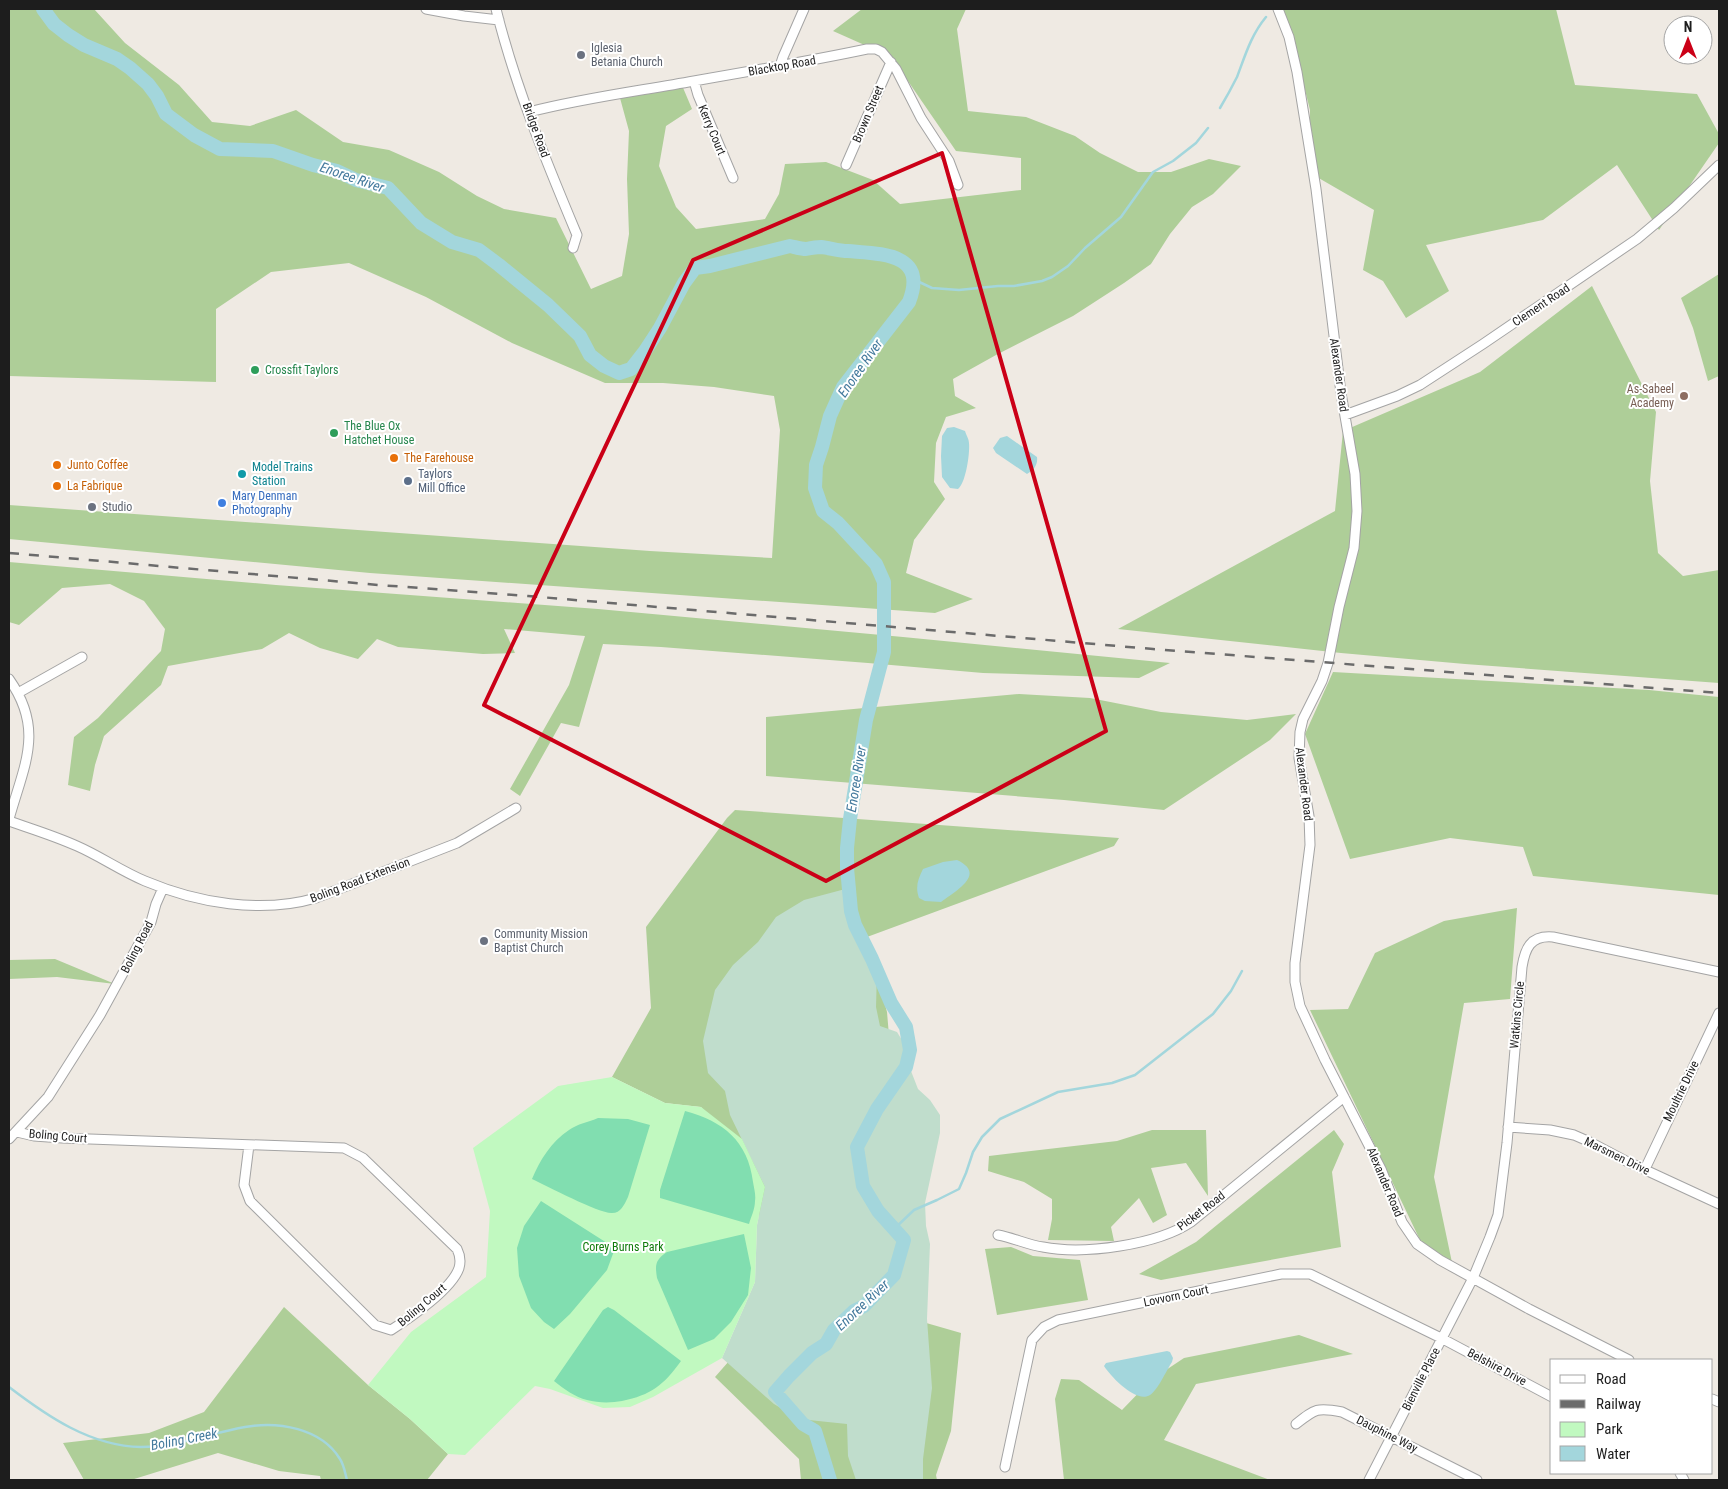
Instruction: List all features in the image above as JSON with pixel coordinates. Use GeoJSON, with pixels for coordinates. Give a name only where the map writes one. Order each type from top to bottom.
{"type":"FeatureCollection","features":[{"type":"Feature","properties":{"kind":"street"},"geometry":{"type":"LineString","coordinates":[[426,9],[499,20]]}},
{"type":"Feature","properties":{"kind":"street","name":"Bridge Road"},"geometry":{"type":"LineString","coordinates":[[496,9],[505,44],[529,112],[577,235],[573,248]]}},
{"type":"Feature","properties":{"kind":"street"},"geometry":{"type":"LineString","coordinates":[[780,66],[782,57],[804,9]]}},
{"type":"Feature","properties":{"kind":"street","name":"Alexander Road"},"geometry":{"type":"LineString","coordinates":[[1278,9],[1289,37],[1298,74],[1316,189],[1345,415],[1355,474],[1358,511],[1354,548],[1339,607],[1326,671],[1303,719],[1300,732],[1299,758],[1309,816],[1310,845],[1295,972],[1296,993],[1300,1006],[1381,1169],[1402,1222],[1410,1236],[1426,1252],[1529,1309],[1627,1359]]}},
{"type":"Feature","properties":{"kind":"street","name":"Blacktop Road"},"geometry":{"type":"LineString","coordinates":[[529,112],[873,48],[882,52],[896,69],[921,118],[949,161],[958,185]]}},
{"type":"Feature","properties":{"kind":"street","name":"Brown Street"},"geometry":{"type":"LineString","coordinates":[[846,165],[891,62]]}},
{"type":"Feature","properties":{"kind":"street","name":"Kerry Court"},"geometry":{"type":"LineString","coordinates":[[694,82],[733,178]]}},
{"type":"Feature","properties":{"kind":"street","name":"Clement Road"},"geometry":{"type":"LineString","coordinates":[[1345,415],[1398,396],[1420,385],[1495,336],[1643,234],[1674,208],[1719,165]]}},
{"type":"Feature","properties":{"kind":"street"},"geometry":{"type":"LineString","coordinates":[[18,692],[82,657]]}},
{"type":"Feature","properties":{"kind":"street"},"geometry":{"type":"LineString","coordinates":[[9,679],[18,692],[28,718],[30,741],[9,820],[75,845],[143,880],[163,888]]}},
{"type":"Feature","properties":{"kind":"street","name":"Boling Road Extension"},"geometry":{"type":"LineString","coordinates":[[163,888],[231,904],[262,906],[306,901],[457,843],[516,808]]}},
{"type":"Feature","properties":{"kind":"street","name":"Boling Road"},"geometry":{"type":"LineString","coordinates":[[9,1139],[57,1084],[100,1015],[151,922],[163,888]]}},
{"type":"Feature","properties":{"kind":"street","name":"Watkins Circle"},"geometry":{"type":"LineString","coordinates":[[1473,1278],[1498,1215],[1504,1176],[1522,967],[1525,952],[1532,942],[1541,937],[1553,936],[1719,972]]}},
{"type":"Feature","properties":{"kind":"street","name":"Moultrie Drive"},"geometry":{"type":"LineString","coordinates":[[1645,1169],[1719,1013]]}},
{"type":"Feature","properties":{"kind":"street","name":"Picket Road"},"geometry":{"type":"LineString","coordinates":[[998,1235],[1042,1247],[1071,1249],[1125,1245],[1170,1234],[1190,1222],[1344,1097]]}},
{"type":"Feature","properties":{"kind":"street","name":"Marsmen Drive"},"geometry":{"type":"LineString","coordinates":[[1508,1127],[1550,1130],[1574,1136],[1719,1204]]}},
{"type":"Feature","properties":{"kind":"street","name":"Boling Court"},"geometry":{"type":"LineString","coordinates":[[16,1132],[34,1136],[62,1138],[344,1148],[359,1155],[457,1249],[460,1265],[454,1277],[446,1287],[409,1319],[391,1330],[375,1325],[250,1201],[244,1185],[249,1145]]}},
{"type":"Feature","properties":{"kind":"street","name":"Lovvorn Court"},"geometry":{"type":"LineString","coordinates":[[1005,1467],[1032,1340],[1044,1327],[1058,1320],[1281,1274],[1310,1274],[1441,1338]]}},
{"type":"Feature","properties":{"kind":"street","name":"Bienville Place"},"geometry":{"type":"LineString","coordinates":[[1369,1480],[1473,1278]]}},
{"type":"Feature","properties":{"kind":"street","name":"Belshire Drive"},"geometry":{"type":"LineString","coordinates":[[1441,1338],[1550,1395]]}},
{"type":"Feature","properties":{"kind":"street","name":"Dauphine Way"},"geometry":{"type":"LineString","coordinates":[[1296,1424],[1313,1411],[1326,1408],[1342,1412],[1477,1480]]}},
{"type":"Feature","properties":{"kind":"highlighted area"},"geometry":{"type":"Polygon","coordinates":[[[942,153],[1106,731],[826,881],[484,705],[693,260],[942,153]]]}},
{"type":"Feature","properties":{"kind":"green space"},"geometry":{"type":"Polygon","coordinates":[[[9,9],[94,9],[125,43],[179,85],[212,122],[250,126],[296,110],[343,142],[389,150],[439,172],[477,196],[504,209],[556,218],[591,289],[622,276],[629,234],[627,179],[629,131],[620,98],[681,83],[692,109],[666,126],[659,166],[676,207],[696,229],[765,219],[779,194],[785,164],[826,162],[873,180],[900,204],[1021,190],[1021,158],[956,151],[888,52],[869,47],[833,31],[862,9],[966,9],[957,29],[968,111],[1026,117],[1075,136],[1100,153],[1138,172],[1171,172],[1209,159],[1241,166],[1213,194],[1192,207],[1170,234],[1151,264],[1073,316],[953,379],[955,396],[976,408],[946,417],[936,443],[934,482],[945,499],[914,540],[906,573],[973,599],[935,613],[370,573],[9,539],[9,505],[772,558],[780,430],[774,396],[714,387],[663,383],[605,383],[512,343],[426,297],[349,263],[271,272],[216,309],[216,382],[9,376],[9,9]]]}},
{"type":"Feature","properties":{"kind":"green space"},"geometry":{"type":"Polygon","coordinates":[[[1283,9],[1556,9],[1575,85],[1697,94],[1719,134],[1719,143],[1659,230],[1617,165],[1543,220],[1426,245],[1449,291],[1406,318],[1383,281],[1363,270],[1374,210],[1310,173],[1310,110],[1283,9]]]}},
{"type":"Feature","properties":{"kind":"green space"},"geometry":{"type":"Polygon","coordinates":[[[1719,274],[1719,376],[1708,381],[1693,328],[1681,298],[1719,274]]]}},
{"type":"Feature","properties":{"kind":"green space"},"geometry":{"type":"Polygon","coordinates":[[[1592,286],[1656,412],[1650,481],[1658,553],[1683,576],[1719,570],[1719,683],[1341,653],[1118,629],[1335,511],[1343,431],[1480,372],[1592,286]]]}},
{"type":"Feature","properties":{"kind":"green space"},"geometry":{"type":"Polygon","coordinates":[[[9,562],[276,585],[598,609],[1170,663],[1139,678],[983,673],[603,644],[579,727],[561,723],[520,796],[510,789],[569,685],[585,636],[504,629],[515,653],[483,654],[398,647],[377,639],[358,659],[320,648],[289,633],[262,649],[168,666],[161,685],[104,736],[95,765],[90,791],[68,785],[74,737],[98,718],[161,651],[165,629],[144,601],[110,584],[62,588],[19,625],[9,622],[9,562]]]}},
{"type":"Feature","properties":{"kind":"green space"},"geometry":{"type":"Polygon","coordinates":[[[1333,672],[1649,690],[1719,697],[1719,895],[1533,876],[1523,847],[1450,838],[1350,859],[1305,734],[1333,672]]]}},
{"type":"Feature","properties":{"kind":"green space"},"geometry":{"type":"Polygon","coordinates":[[[1019,694],[1090,698],[1161,712],[1247,720],[1296,714],[1270,740],[1164,810],[766,776],[766,717],[1019,694]]]}},
{"type":"Feature","properties":{"kind":"green space"},"geometry":{"type":"Polygon","coordinates":[[[735,810],[1119,838],[1114,846],[867,937],[887,1012],[895,1107],[902,1316],[961,1333],[951,1431],[936,1475],[937,1480],[801,1480],[799,1459],[715,1377],[751,1336],[762,1264],[756,1176],[701,1107],[665,1103],[612,1077],[651,1008],[646,927],[727,818],[735,810]]]}},
{"type":"Feature","properties":{"kind":"green space"},"geometry":{"type":"Polygon","coordinates":[[[849,888],[851,911],[855,925],[877,972],[876,1007],[880,1026],[897,1032],[908,1050],[911,1071],[918,1089],[930,1100],[940,1115],[940,1133],[925,1203],[926,1226],[930,1244],[927,1319],[932,1388],[923,1459],[923,1480],[856,1480],[848,1456],[847,1424],[799,1419],[774,1404],[722,1358],[755,1282],[757,1225],[765,1187],[730,1115],[725,1091],[708,1073],[703,1041],[715,990],[733,965],[758,942],[776,917],[804,900],[849,888]]]}},
{"type":"Feature","properties":{"kind":"green space"},"geometry":{"type":"Polygon","coordinates":[[[1517,908],[1510,999],[1464,1003],[1434,1177],[1454,1272],[1420,1240],[1310,1010],[1348,1009],[1375,953],[1444,921],[1517,908]]]}},
{"type":"Feature","properties":{"kind":"green space"},"geometry":{"type":"Polygon","coordinates":[[[55,959],[115,984],[57,977],[9,979],[9,960],[55,959]]]}},
{"type":"Feature","properties":{"kind":"green space","name":"Corey Burns Park"},"geometry":{"type":"Polygon","coordinates":[[[612,1077],[665,1103],[701,1107],[742,1139],[765,1187],[757,1225],[755,1282],[722,1358],[653,1397],[630,1407],[603,1408],[550,1389],[535,1386],[465,1455],[448,1454],[410,1419],[368,1385],[411,1332],[486,1277],[490,1211],[473,1148],[558,1086],[612,1077]]]}},
{"type":"Feature","properties":{"kind":"green space"},"geometry":{"type":"Polygon","coordinates":[[[685,1111],[699,1115],[722,1127],[739,1144],[746,1155],[755,1196],[749,1224],[660,1198],[660,1190],[685,1111]]]}},
{"type":"Feature","properties":{"kind":"green space"},"geometry":{"type":"Polygon","coordinates":[[[598,1118],[628,1119],[650,1125],[628,1197],[622,1208],[615,1213],[597,1209],[532,1179],[542,1158],[557,1140],[572,1128],[598,1118]]]}},
{"type":"Feature","properties":{"kind":"green space"},"geometry":{"type":"Polygon","coordinates":[[[1152,1130],[1206,1130],[1208,1196],[1186,1163],[1151,1168],[1167,1215],[1153,1223],[1139,1198],[1111,1227],[1114,1241],[1048,1240],[1052,1219],[1052,1199],[1024,1182],[988,1171],[989,1156],[1117,1141],[1152,1130]]]}},
{"type":"Feature","properties":{"kind":"green space"},"geometry":{"type":"Polygon","coordinates":[[[1334,1130],[1344,1144],[1332,1172],[1341,1247],[1161,1280],[1139,1274],[1196,1242],[1334,1130]]]}},
{"type":"Feature","properties":{"kind":"green space"},"geometry":{"type":"Polygon","coordinates":[[[541,1201],[607,1243],[614,1251],[607,1270],[570,1314],[554,1329],[544,1322],[531,1308],[519,1276],[517,1248],[524,1226],[541,1201]]]}},
{"type":"Feature","properties":{"kind":"green space"},"geometry":{"type":"Polygon","coordinates":[[[744,1234],[751,1268],[748,1295],[731,1322],[714,1339],[688,1350],[657,1278],[656,1266],[658,1260],[667,1252],[744,1234]]]}},
{"type":"Feature","properties":{"kind":"green space"},"geometry":{"type":"Polygon","coordinates":[[[1011,1247],[1033,1256],[1080,1260],[1088,1300],[997,1315],[985,1249],[1011,1247]]]}},
{"type":"Feature","properties":{"kind":"green space"},"geometry":{"type":"Polygon","coordinates":[[[284,1307],[368,1385],[410,1419],[448,1454],[427,1480],[321,1480],[320,1476],[279,1471],[218,1453],[131,1480],[84,1480],[63,1443],[149,1433],[204,1412],[284,1307]]]}},
{"type":"Feature","properties":{"kind":"green space"},"geometry":{"type":"Polygon","coordinates":[[[608,1307],[681,1361],[663,1383],[641,1396],[622,1401],[596,1402],[574,1395],[554,1381],[603,1310],[608,1307]]]}},
{"type":"Feature","properties":{"kind":"green space"},"geometry":{"type":"Polygon","coordinates":[[[1299,1335],[1353,1354],[1196,1384],[1164,1440],[1270,1480],[1064,1480],[1055,1399],[1061,1379],[1079,1380],[1122,1410],[1151,1380],[1184,1358],[1299,1335]]]}},
{"type":"Feature","properties":{"kind":"water"},"geometry":{"type":"Polygon","coordinates":[[[954,427],[965,431],[969,440],[969,454],[965,474],[958,489],[950,488],[942,477],[942,436],[947,428],[954,427]]]}},
{"type":"Feature","properties":{"kind":"water"},"geometry":{"type":"Polygon","coordinates":[[[1007,436],[1037,457],[1037,462],[1032,471],[1027,474],[996,453],[993,448],[1000,438],[1007,436]]]}},
{"type":"Feature","properties":{"kind":"water"},"geometry":{"type":"Polygon","coordinates":[[[957,860],[966,865],[969,871],[969,877],[961,888],[941,902],[925,901],[919,898],[917,890],[923,869],[943,862],[957,860]]]}},
{"type":"Feature","properties":{"kind":"water"},"geometry":{"type":"Polygon","coordinates":[[[1170,1352],[1173,1358],[1172,1362],[1156,1389],[1145,1397],[1138,1396],[1125,1388],[1104,1366],[1106,1363],[1170,1352]]]}},
{"type":"Feature","properties":{"kind":"waterway","name":"Enoree River"},"geometry":{"type":"LineString","coordinates":[[43,9],[54,24],[68,35],[84,45],[117,59],[130,68],[148,84],[157,96],[166,114],[194,135],[220,149],[273,151],[337,171],[356,180],[388,188],[421,223],[452,242],[479,250],[499,265],[548,305],[580,336],[590,355],[604,366],[619,373],[631,369],[645,351],[660,328],[684,283],[695,268],[790,246],[806,249],[821,247],[841,251],[875,253],[898,259],[907,265],[912,274],[913,286],[909,302],[843,387],[830,416],[816,465],[815,488],[823,511],[838,523],[876,564],[884,582],[884,652],[866,720],[850,819],[847,868],[851,911],[855,925],[891,1003],[906,1027],[910,1050],[906,1067],[877,1109],[857,1147],[863,1186],[878,1211],[904,1240],[894,1275],[864,1306],[854,1311],[834,1330],[826,1344],[812,1353],[775,1392],[803,1424],[815,1431],[830,1480]]}},
{"type":"Feature","properties":{"kind":"waterway"},"geometry":{"type":"LineString","coordinates":[[1220,108],[1237,77],[1252,38],[1266,17]]}},
{"type":"Feature","properties":{"kind":"waterway"},"geometry":{"type":"LineString","coordinates":[[915,280],[932,288],[959,290],[1014,286],[1042,281],[1052,277],[1068,266],[1085,248],[1121,217],[1153,172],[1173,161],[1196,143],[1208,128]]}},
{"type":"Feature","properties":{"kind":"waterway"},"geometry":{"type":"LineString","coordinates":[[894,1229],[914,1210],[959,1189],[973,1152],[982,1137],[1000,1119],[1058,1092],[1112,1083],[1135,1075],[1213,1014],[1231,991],[1242,971]]}},
{"type":"Feature","properties":{"kind":"waterway","name":"Boling Creek"},"geometry":{"type":"LineString","coordinates":[[9,1387],[70,1428],[104,1441],[122,1445],[141,1447],[167,1445],[258,1425],[285,1426],[298,1429],[322,1440],[332,1448],[341,1461],[347,1480]]}},
{"type":"Feature","properties":{"kind":"railway"},"geometry":{"type":"LineString","coordinates":[[9,553],[1153,649],[1719,693]]}},
{"type":"Feature","properties":{"kind":"place","name":"Iglesia Betania Church"},"geometry":{"type":"Point","coordinates":[581,55]}},
{"type":"Feature","properties":{"kind":"place","name":"Crossfit Taylors"},"geometry":{"type":"Point","coordinates":[255,370]}},
{"type":"Feature","properties":{"kind":"place","name":"As-Sabeel Academy"},"geometry":{"type":"Point","coordinates":[1684,396]}},
{"type":"Feature","properties":{"kind":"place","name":"The Blue Ox Hatchet House"},"geometry":{"type":"Point","coordinates":[334,433]}},
{"type":"Feature","properties":{"kind":"place","name":"The Farehouse"},"geometry":{"type":"Point","coordinates":[394,458]}},
{"type":"Feature","properties":{"kind":"place","name":"Junto Coffee"},"geometry":{"type":"Point","coordinates":[57,465]}},
{"type":"Feature","properties":{"kind":"place","name":"Model Trains Station"},"geometry":{"type":"Point","coordinates":[242,474]}},
{"type":"Feature","properties":{"kind":"place","name":"Taylors Mill Office"},"geometry":{"type":"Point","coordinates":[408,481]}},
{"type":"Feature","properties":{"kind":"place","name":"La Fabrique"},"geometry":{"type":"Point","coordinates":[57,486]}},
{"type":"Feature","properties":{"kind":"place","name":"Mary Denman Photography"},"geometry":{"type":"Point","coordinates":[222,503]}},
{"type":"Feature","properties":{"kind":"place","name":"Studio"},"geometry":{"type":"Point","coordinates":[92,507]}},
{"type":"Feature","properties":{"kind":"place","name":"Community Mission Baptist Church"},"geometry":{"type":"Point","coordinates":[484,941]}}]}
